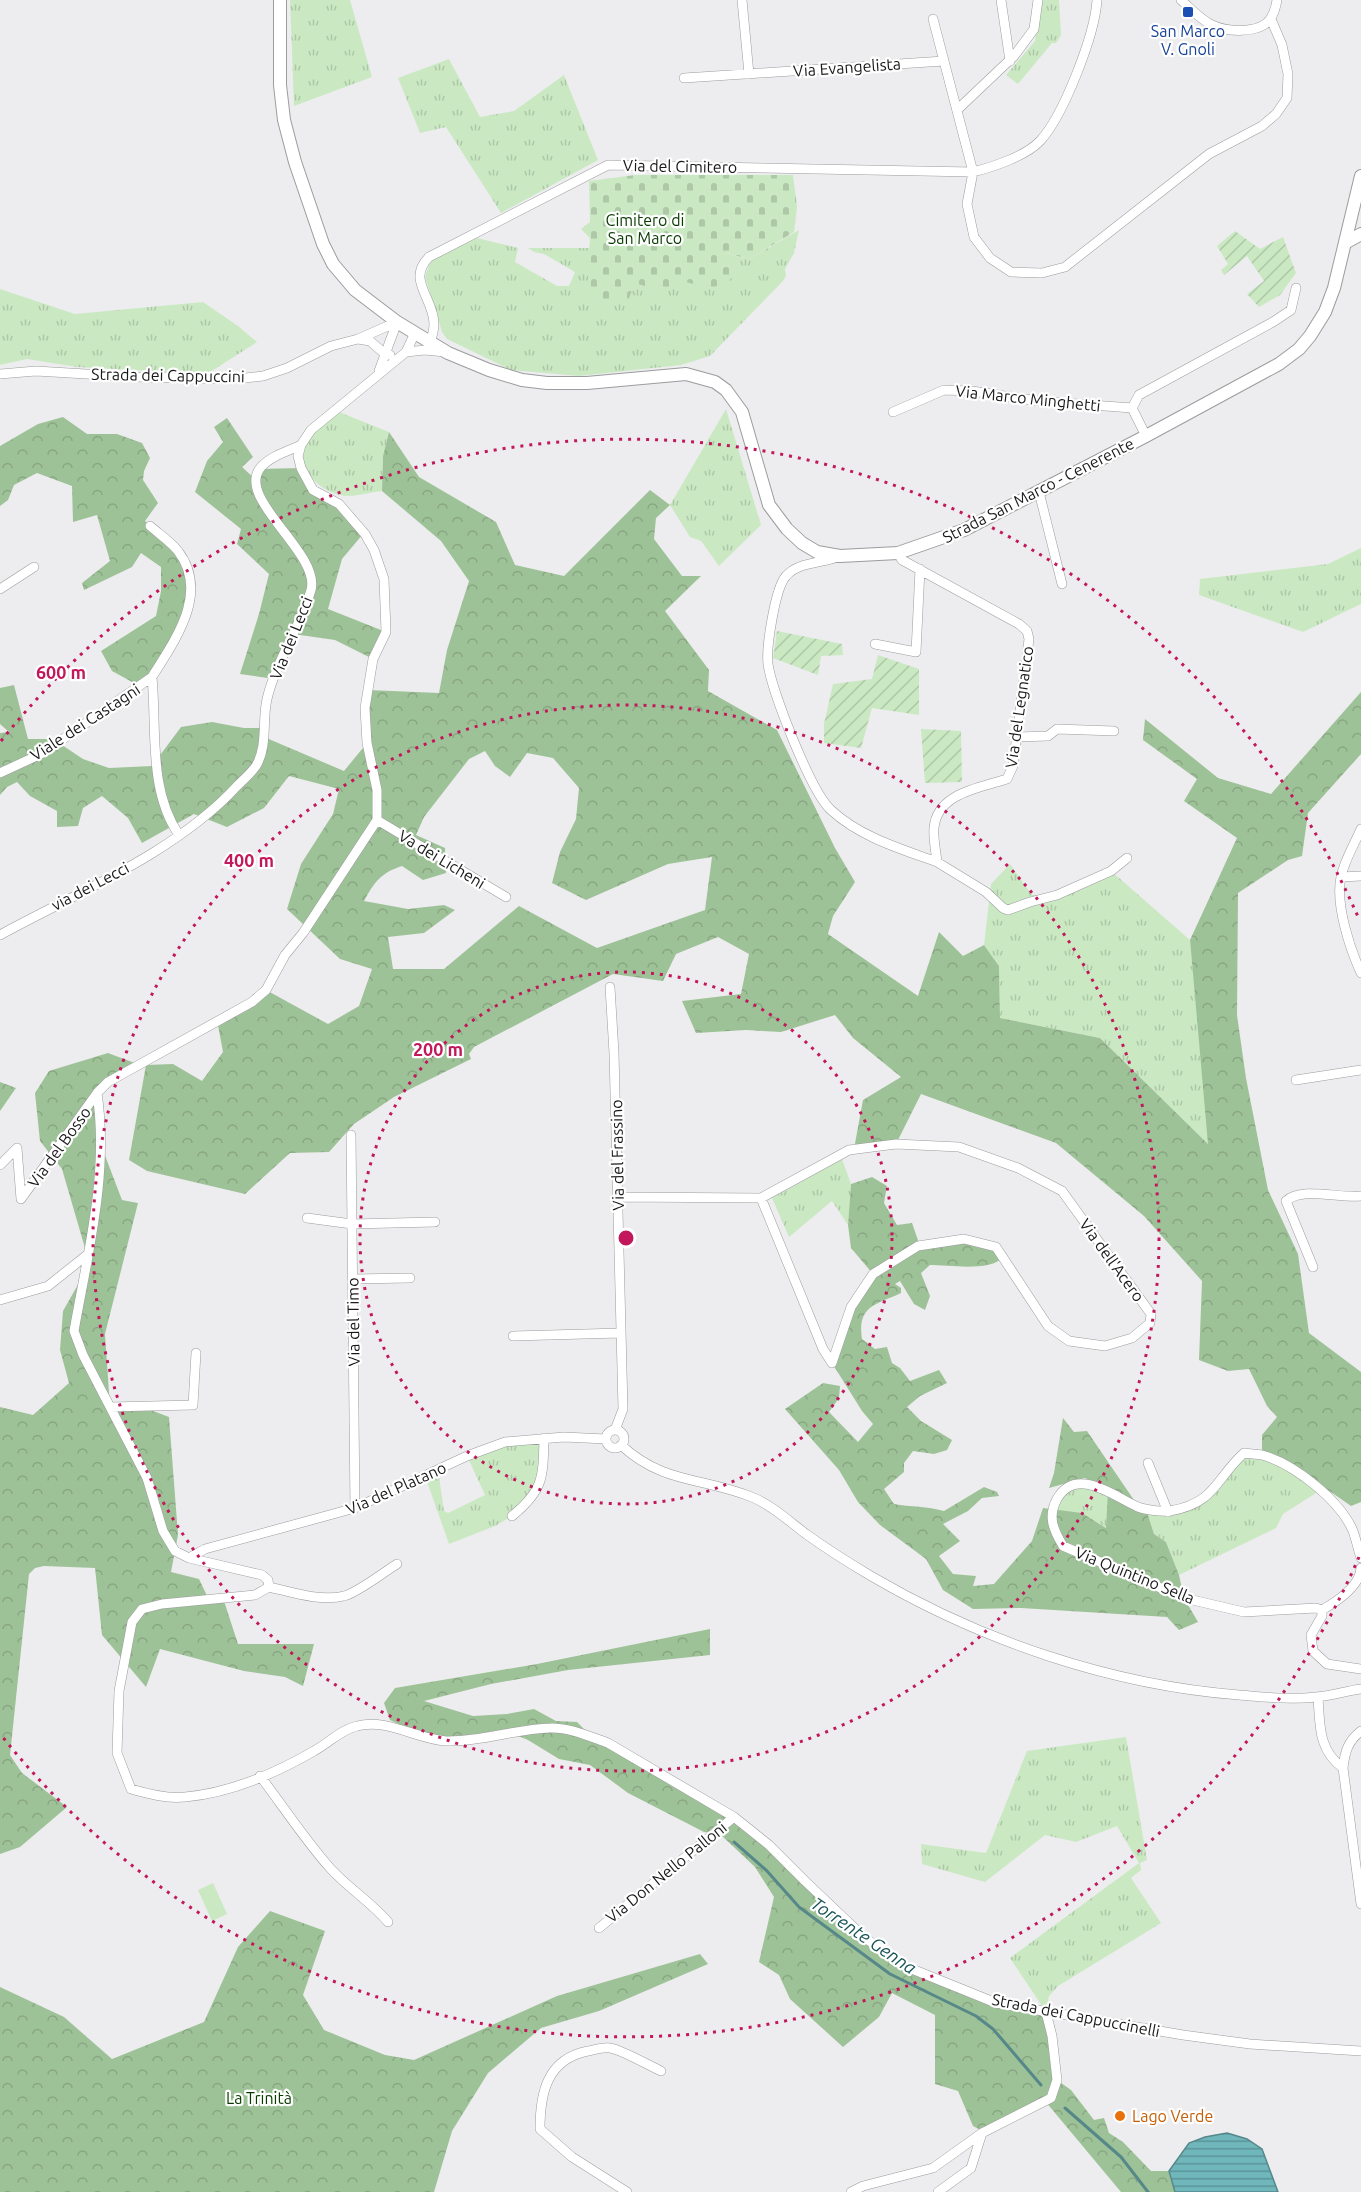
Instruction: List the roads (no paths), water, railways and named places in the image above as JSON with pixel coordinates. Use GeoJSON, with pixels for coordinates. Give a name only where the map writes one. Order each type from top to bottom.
{"type":"FeatureCollection","features":[{"type":"Feature","properties":{"kind":"main road","name":"Strada San Marco - Cenerente"},"geometry":{"type":"LineString","coordinates":[[280,0],[280,85],[284,120],[295,162],[323,244],[333,264],[355,290],[396,322],[448,352],[489,370],[522,380],[547,383],[587,383],[686,374],[715,382],[726,390],[742,412],[769,505],[782,524],[801,543],[818,552],[840,556],[898,553],[964,530],[1259,376],[1299,349],[1325,312],[1334,288],[1361,176]]}},
{"type":"Feature","properties":{"kind":"main road"},"geometry":{"type":"LineString","coordinates":[[1345,243],[1361,234]]}},
{"type":"Feature","properties":{"kind":"street"},"geometry":{"type":"LineString","coordinates":[[742,0],[749,74]]}},
{"type":"Feature","properties":{"kind":"street"},"geometry":{"type":"LineString","coordinates":[[1001,0],[1010,61]]}},
{"type":"Feature","properties":{"kind":"street"},"geometry":{"type":"LineString","coordinates":[[957,110],[1010,61],[1034,29],[1038,0]]}},
{"type":"Feature","properties":{"kind":"street","name":"Via del Cimitero"},"geometry":{"type":"LineString","coordinates":[[430,342],[434,323],[419,273],[422,264],[429,257],[608,165],[973,172],[1009,161],[1039,142],[1051,126],[1077,75],[1097,0]]}},
{"type":"Feature","properties":{"kind":"street"},"geometry":{"type":"LineString","coordinates":[[1181,0],[1209,24],[1220,28],[1240,30],[1256,28],[1271,19],[1278,0]]}},
{"type":"Feature","properties":{"kind":"street"},"geometry":{"type":"LineString","coordinates":[[933,19],[973,172],[967,204],[974,237],[990,258],[1011,272],[1042,273],[1065,267],[1209,154],[1262,126],[1276,114],[1287,98],[1288,74],[1282,45],[1271,19]]}},
{"type":"Feature","properties":{"kind":"street","name":"Via Evangelista"},"geometry":{"type":"LineString","coordinates":[[684,78],[944,61]]}},
{"type":"Feature","properties":{"kind":"street"},"geometry":{"type":"LineString","coordinates":[[1146,436],[1132,408],[1139,395],[1270,325],[1291,310],[1296,288]]}},
{"type":"Feature","properties":{"kind":"street","name":"Strada dei Cappuccini"},"geometry":{"type":"LineString","coordinates":[[0,374],[36,371],[136,377],[237,379],[263,376],[287,368],[331,346],[358,339],[396,322]]}},
{"type":"Feature","properties":{"kind":"street"},"geometry":{"type":"LineString","coordinates":[[376,375],[396,322]]}},
{"type":"Feature","properties":{"kind":"street"},"geometry":{"type":"LineString","coordinates":[[397,1564],[344,1596],[310,1595],[269,1587],[268,1580],[262,1575],[189,1558],[175,1551],[163,1531],[147,1478],[82,1355],[74,1330],[101,1168],[101,1121],[97,1093],[108,1082],[252,1002],[266,990],[285,956],[303,933],[377,820],[377,790],[367,744],[365,708],[373,659],[386,632],[384,579],[374,550],[365,534],[339,504],[313,490],[301,468],[298,456],[301,445],[311,430],[403,354],[415,333]]}},
{"type":"Feature","properties":{"kind":"street"},"geometry":{"type":"LineString","coordinates":[[358,339],[370,342],[385,354],[425,350],[448,352]]}},
{"type":"Feature","properties":{"kind":"street","name":"Via Marco Minghetti"},"geometry":{"type":"LineString","coordinates":[[893,412],[944,390],[1038,401],[1132,408]]}},
{"type":"Feature","properties":{"kind":"street","name":"Via dei Lecci"},"geometry":{"type":"LineString","coordinates":[[178,835],[211,813],[256,765],[264,735],[266,700],[280,660],[302,616],[312,586],[304,560],[260,498],[255,480],[259,469],[266,462],[301,445]]}},
{"type":"Feature","properties":{"kind":"street"},"geometry":{"type":"LineString","coordinates":[[1039,492],[1062,584]]}},
{"type":"Feature","properties":{"kind":"street"},"geometry":{"type":"LineString","coordinates":[[150,526],[178,551],[188,569],[192,590],[180,631],[152,677]]}},
{"type":"Feature","properties":{"kind":"street","name":"Via del Legnatico"},"geometry":{"type":"LineString","coordinates":[[898,553],[902,560],[1019,624],[1027,631],[1029,639],[1013,766],[1007,779],[961,794],[941,808],[934,828],[937,862]]}},
{"type":"Feature","properties":{"kind":"street"},"geometry":{"type":"LineString","coordinates":[[840,556],[829,561],[797,567],[785,577],[778,590],[768,652],[772,685],[793,739],[828,808],[842,819],[886,843],[937,862],[986,892],[1008,910],[1057,895],[1111,871],[1127,858]]}},
{"type":"Feature","properties":{"kind":"street"},"geometry":{"type":"LineString","coordinates":[[0,589],[34,567]]}},
{"type":"Feature","properties":{"kind":"street"},"geometry":{"type":"LineString","coordinates":[[875,644],[916,652],[920,569]]}},
{"type":"Feature","properties":{"kind":"street","name":"Viale dei Castagni"},"geometry":{"type":"LineString","coordinates":[[152,677],[159,785],[171,823],[178,835]]}},
{"type":"Feature","properties":{"kind":"street","name":"Viale dei Castagni"},"geometry":{"type":"LineString","coordinates":[[0,773],[43,753],[152,677]]}},
{"type":"Feature","properties":{"kind":"street"},"geometry":{"type":"LineString","coordinates":[[1017,737],[1048,736],[1057,729],[1114,731]]}},
{"type":"Feature","properties":{"kind":"street","name":"Va dei Licheni"},"geometry":{"type":"LineString","coordinates":[[377,820],[506,897]]}},
{"type":"Feature","properties":{"kind":"street"},"geometry":{"type":"LineString","coordinates":[[1361,829],[1341,877],[1339,894],[1350,948],[1361,973]]}},
{"type":"Feature","properties":{"kind":"street","name":"via dei Lecci"},"geometry":{"type":"LineString","coordinates":[[0,935],[149,855],[178,835]]}},
{"type":"Feature","properties":{"kind":"street"},"geometry":{"type":"LineString","coordinates":[[1341,877],[1361,876]]}},
{"type":"Feature","properties":{"kind":"street","name":"Via del Frassino"},"geometry":{"type":"LineString","coordinates":[[610,987],[614,1053],[623,1409],[615,1430]]}},
{"type":"Feature","properties":{"kind":"street"},"geometry":{"type":"LineString","coordinates":[[1296,1080],[1361,1070]]}},
{"type":"Feature","properties":{"kind":"street","name":"Via del Bosso"},"geometry":{"type":"LineString","coordinates":[[0,1165],[17,1148],[21,1199],[97,1093]]}},
{"type":"Feature","properties":{"kind":"street","name":"Via del Timo"},"geometry":{"type":"LineString","coordinates":[[351,1135],[356,1508]]}},
{"type":"Feature","properties":{"kind":"street","name":"Via dell'Acero"},"geometry":{"type":"LineString","coordinates":[[618,1197],[761,1198],[849,1150],[896,1144],[959,1147],[1018,1168],[1062,1191],[1151,1314],[1150,1323],[1132,1338],[1105,1346],[1069,1341],[1048,1326],[996,1247],[963,1239],[918,1246],[873,1274],[851,1307],[832,1363],[822,1349],[761,1198]]}},
{"type":"Feature","properties":{"kind":"street"},"geometry":{"type":"LineString","coordinates":[[1313,1268],[1286,1201],[1292,1195],[1361,1196]]}},
{"type":"Feature","properties":{"kind":"street"},"geometry":{"type":"LineString","coordinates":[[307,1218],[352,1224],[435,1222]]}},
{"type":"Feature","properties":{"kind":"street"},"geometry":{"type":"LineString","coordinates":[[0,1300],[48,1286],[87,1255]]}},
{"type":"Feature","properties":{"kind":"street"},"geometry":{"type":"LineString","coordinates":[[353,1279],[410,1278]]}},
{"type":"Feature","properties":{"kind":"street"},"geometry":{"type":"LineString","coordinates":[[513,1336],[621,1333]]}},
{"type":"Feature","properties":{"kind":"street"},"geometry":{"type":"LineString","coordinates":[[110,1407],[193,1405],[196,1353]]}},
{"type":"Feature","properties":{"kind":"street"},"geometry":{"type":"LineString","coordinates":[[615,1430],[623,1437],[621,1445],[616,1448],[610,1446],[606,1439],[609,1432],[615,1430]]}},
{"type":"Feature","properties":{"kind":"street"},"geometry":{"type":"LineString","coordinates":[[512,1516],[527,1504],[540,1485],[544,1438]]}},
{"type":"Feature","properties":{"kind":"street","name":"Via del Platano"},"geometry":{"type":"LineString","coordinates":[[189,1558],[205,1550],[356,1508],[487,1447],[506,1442],[544,1438],[606,1439]]}},
{"type":"Feature","properties":{"kind":"street"},"geometry":{"type":"LineString","coordinates":[[621,1445],[632,1455],[658,1471],[755,1498],[838,1556],[906,1595],[969,1626],[1086,1668],[1210,1693],[1264,1697],[1318,1697],[1361,1689]]}},
{"type":"Feature","properties":{"kind":"street","name":"Via Quintino Sella"},"geometry":{"type":"LineString","coordinates":[[1322,1610],[1316,1608],[1244,1612],[1184,1598],[1063,1546],[1053,1529],[1052,1510],[1059,1496],[1068,1488],[1085,1484],[1100,1486],[1140,1508],[1168,1512],[1194,1505],[1212,1492],[1234,1462],[1244,1453],[1262,1455],[1286,1465],[1321,1490],[1340,1510],[1352,1529],[1361,1557]]}},
{"type":"Feature","properties":{"kind":"street"},"geometry":{"type":"LineString","coordinates":[[1148,1463],[1168,1512]]}},
{"type":"Feature","properties":{"kind":"street"},"geometry":{"type":"LineString","coordinates":[[1361,1568],[1360,1575],[1348,1590],[1322,1610],[1322,1616],[1311,1635],[1313,1651],[1327,1664],[1361,1669]]}},
{"type":"Feature","properties":{"kind":"street","name":"Strada dei Cappuccinelli"},"geometry":{"type":"LineString","coordinates":[[269,1587],[255,1595],[162,1604],[142,1610],[132,1622],[119,1691],[117,1753],[131,1789],[148,1794],[184,1797],[237,1786],[315,1750],[344,1730],[360,1725],[387,1725],[445,1741],[478,1739],[552,1728],[589,1736],[608,1743],[734,1817],[769,1845],[866,1938],[908,1967],[996,2003],[1250,2044],[1361,2052]]}},
{"type":"Feature","properties":{"kind":"street"},"geometry":{"type":"LineString","coordinates":[[1318,1697],[1321,1734],[1328,1753],[1343,1768]]}},
{"type":"Feature","properties":{"kind":"street"},"geometry":{"type":"LineString","coordinates":[[1361,1731],[1352,1738],[1346,1750],[1343,1768],[1361,1904]]}},
{"type":"Feature","properties":{"kind":"street"},"geometry":{"type":"LineString","coordinates":[[260,1776],[329,1867],[351,1890],[377,1910],[388,1922]]}},
{"type":"Feature","properties":{"kind":"street","name":"Via Don Nello Palloni"},"geometry":{"type":"LineString","coordinates":[[599,1928],[734,1817]]}},
{"type":"Feature","properties":{"kind":"street"},"geometry":{"type":"LineString","coordinates":[[850,2192],[863,2186],[933,2168],[982,2133],[1051,2098],[1057,2080],[1052,2036],[1046,2012]]}},
{"type":"Feature","properties":{"kind":"street"},"geometry":{"type":"LineString","coordinates":[[627,2192],[572,2157],[540,2129],[540,2106],[548,2080],[559,2063],[583,2052],[611,2048],[661,2071]]}},
{"type":"Feature","properties":{"kind":"street"},"geometry":{"type":"LineString","coordinates":[[938,2192],[971,2168],[982,2133]]}},
{"type":"Feature","properties":{"kind":"water","name":"Lago Verde"},"geometry":{"type":"Polygon","coordinates":[[[1227,2133],[1247,2139],[1262,2149],[1278,2192],[1175,2192],[1169,2171],[1189,2143],[1227,2133]]]}},
{"type":"Feature","properties":{"kind":"waterway","name":"Torrente Genna"},"geometry":{"type":"LineString","coordinates":[[734,1842],[767,1871],[799,1907],[890,1974],[976,2016],[993,2029],[1041,2085]]}},
{"type":"Feature","properties":{"kind":"waterway","name":"Torrente Genna"},"geometry":{"type":"LineString","coordinates":[[1065,2108],[1121,2157],[1148,2192]]}},
{"type":"Feature","properties":{"kind":"place","name":"San Marco V. Gnoli"},"geometry":{"type":"Point","coordinates":[1188,12]}},
{"type":"Feature","properties":{"kind":"place","name":"Lago Verde"},"geometry":{"type":"Point","coordinates":[1120,2116]}},
{"type":"Feature","properties":{"kind":"park label","name":"Cimitero di San Marco"},"geometry":{"type":"Point","coordinates":[645,229]}},
{"type":"Feature","properties":{"kind":"park label","name":"La Trinità"},"geometry":{"type":"Point","coordinates":[259,2098]}}]}
